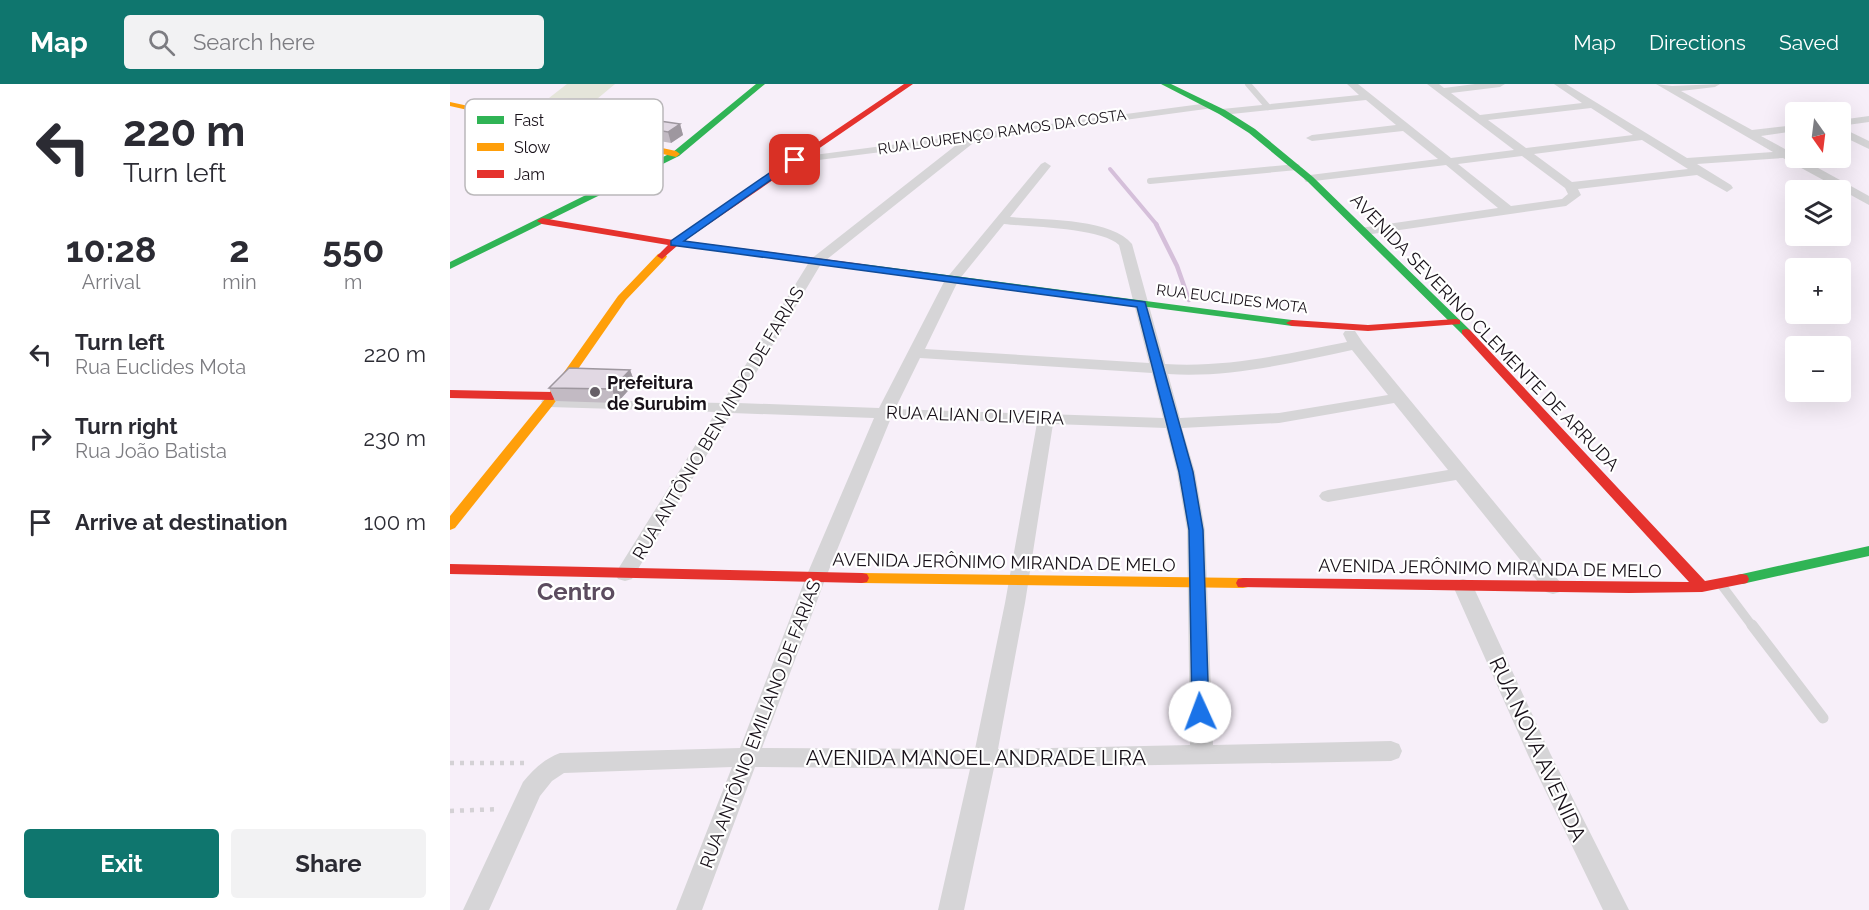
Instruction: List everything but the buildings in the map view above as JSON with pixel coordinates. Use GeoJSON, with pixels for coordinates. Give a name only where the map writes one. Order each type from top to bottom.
{"type":"FeatureCollection","features":[{"type":"Feature","properties":{"kind":"main road"},"geometry":{"type":"LineString","coordinates":[[663,160],[676,154],[761,84]]}},
{"type":"Feature","properties":{"kind":"main road"},"geometry":{"type":"LineString","coordinates":[[450,525],[551,399],[622,298],[675,243],[909,84]]}},
{"type":"Feature","properties":{"kind":"main road","name":"AVENIDA SEVERINO CLEMENTE DE ARRUDA"},"geometry":{"type":"LineString","coordinates":[[1165,84],[1222,112],[1252,131],[1310,179],[1456,322],[1702,587]]}},
{"type":"Feature","properties":{"kind":"main road"},"geometry":{"type":"LineString","coordinates":[[450,104],[465,107]]}},
{"type":"Feature","properties":{"kind":"main road"},"geometry":{"type":"LineString","coordinates":[[663,151],[676,154]]}},
{"type":"Feature","properties":{"kind":"main road"},"geometry":{"type":"LineString","coordinates":[[450,266],[594,195]]}},
{"type":"Feature","properties":{"kind":"main road","name":"RUA EUCLIDES MOTA"},"geometry":{"type":"LineString","coordinates":[[542,221],[675,243],[1141,304],[1352,337],[1456,322]]}},
{"type":"Feature","properties":{"kind":"main road"},"geometry":{"type":"LineString","coordinates":[[450,394],[551,399]]}},
{"type":"Feature","properties":{"kind":"main road","name":"AVENIDA JERÔNIMO MIRANDA DE MELO"},"geometry":{"type":"LineString","coordinates":[[450,569],[1018,580],[1702,587],[1869,551]]}},
{"type":"Feature","properties":{"kind":"street"},"geometry":{"type":"LineString","coordinates":[[1352,84],[1508,210]]}},
{"type":"Feature","properties":{"kind":"street"},"geometry":{"type":"LineString","coordinates":[[1437,87],[1500,84]]}},
{"type":"Feature","properties":{"kind":"street"},"geometry":{"type":"LineString","coordinates":[[1559,84],[1727,188]]}},
{"type":"Feature","properties":{"kind":"street"},"geometry":{"type":"LineString","coordinates":[[1666,87],[1715,84]]}},
{"type":"Feature","properties":{"kind":"street"},"geometry":{"type":"LineString","coordinates":[[1365,231],[1566,202],[1575,195],[1570,186],[1437,87]]}},
{"type":"Feature","properties":{"kind":"street"},"geometry":{"type":"LineString","coordinates":[[1666,87],[1785,154]]}},
{"type":"Feature","properties":{"kind":"street"},"geometry":{"type":"LineString","coordinates":[[1222,112],[1369,97]]}},
{"type":"Feature","properties":{"kind":"street"},"geometry":{"type":"LineString","coordinates":[[1479,118],[1592,105]]}},
{"type":"Feature","properties":{"kind":"street","name":"RUA LOURENÇO RAMOS DA COSTA"},"geometry":{"type":"LineString","coordinates":[[795,160],[1209,106]]}},
{"type":"Feature","properties":{"kind":"street"},"geometry":{"type":"LineString","coordinates":[[1851,121],[1869,119]]}},
{"type":"Feature","properties":{"kind":"street"},"geometry":{"type":"LineString","coordinates":[[1311,138],[1406,127]]}},
{"type":"Feature","properties":{"kind":"street"},"geometry":{"type":"LineString","coordinates":[[1750,134],[1785,129]]}},
{"type":"Feature","properties":{"kind":"street","name":"RUA ANTÔNIO BENVINDO DE FARIAS"},"geometry":{"type":"LineString","coordinates":[[626,574],[816,262],[976,135]]}},
{"type":"Feature","properties":{"kind":"street"},"geometry":{"type":"LineString","coordinates":[[1851,135],[1869,146]]}},
{"type":"Feature","properties":{"kind":"street"},"geometry":{"type":"LineString","coordinates":[[1310,179],[1643,137]]}},
{"type":"Feature","properties":{"kind":"street"},"geometry":{"type":"LineString","coordinates":[[1684,162],[1785,154]]}},
{"type":"Feature","properties":{"kind":"street","name":"RUA ANTÔNIO EMILIANO DE FARIAS"},"geometry":{"type":"LineString","coordinates":[[689,910],[816,577],[885,412],[952,280],[1045,166]]}},
{"type":"Feature","properties":{"kind":"street"},"geometry":{"type":"LineString","coordinates":[[1810,168],[1869,201]]}},
{"type":"Feature","properties":{"kind":"street"},"geometry":{"type":"LineString","coordinates":[[1570,186],[1699,171]]}},
{"type":"Feature","properties":{"kind":"street"},"geometry":{"type":"LineString","coordinates":[[1001,220],[1098,230],[1118,237],[1125,244],[1157,368],[1174,423],[1186,472],[1196,530],[1202,756]]}},
{"type":"Feature","properties":{"kind":"street"},"geometry":{"type":"LineString","coordinates":[[916,353],[1199,370],[1235,368],[1352,337],[1553,587]]}},
{"type":"Feature","properties":{"kind":"street","name":"RUA ALIAN OLIVEIRA"},"geometry":{"type":"LineString","coordinates":[[551,399],[728,409],[885,412],[1174,423],[1279,418],[1346,408],[1399,396]]}},
{"type":"Feature","properties":{"kind":"street"},"geometry":{"type":"LineString","coordinates":[[951,910],[986,759],[1031,518],[1046,418]]}},
{"type":"Feature","properties":{"kind":"street"},"geometry":{"type":"LineString","coordinates":[[1328,496],[1462,473]]}},
{"type":"Feature","properties":{"kind":"street","name":"RUA NOVA AVENIDA"},"geometry":{"type":"LineString","coordinates":[[1464,586],[1539,755],[1616,910]]}},
{"type":"Feature","properties":{"kind":"street","name":"AVENIDA MANOEL ANDRADE LIRA"},"geometry":{"type":"LineString","coordinates":[[560,763],[748,757],[986,759],[1391,751]]}},
{"type":"Feature","properties":{"kind":"street"},"geometry":{"type":"LineString","coordinates":[[476,910],[531,789],[544,774],[560,763]]}},
{"type":"Feature","properties":{"kind":"lane"},"geometry":{"type":"LineString","coordinates":[[1248,84],[1268,107]]}},
{"type":"Feature","properties":{"kind":"lane"},"geometry":{"type":"LineString","coordinates":[[1150,181],[1297,167]]}},
{"type":"Feature","properties":{"kind":"lane"},"geometry":{"type":"LineString","coordinates":[[1720,584],[1824,718]]}},
{"type":"Feature","properties":{"kind":"path"},"geometry":{"type":"LineString","coordinates":[[450,763],[560,763]]}},
{"type":"Feature","properties":{"kind":"path"},"geometry":{"type":"LineString","coordinates":[[450,811],[522,808]]}},
{"type":"Feature","properties":{"kind":"shaded area"},"geometry":{"type":"Polygon","coordinates":[[[567,84],[615,84],[597,99],[549,98],[567,84]]]}},
{"type":"Feature","properties":{"kind":"waterway"},"geometry":{"type":"LineString","coordinates":[[1110,169],[1157,225]]}},
{"type":"Feature","properties":{"kind":"waterway"},"geometry":{"type":"LineString","coordinates":[[1156,224],[1177,266],[1189,300]]}},
{"type":"Feature","properties":{"kind":"traffic: fast"},"geometry":{"type":"LineString","coordinates":[[663,160],[676,154],[761,84]]}},
{"type":"Feature","properties":{"kind":"traffic: fast"},"geometry":{"type":"LineString","coordinates":[[1165,84],[1222,112],[1252,131],[1310,179],[1466,332]]}},
{"type":"Feature","properties":{"kind":"traffic: fast"},"geometry":{"type":"LineString","coordinates":[[450,266],[593,195]]}},
{"type":"Feature","properties":{"kind":"traffic: fast"},"geometry":{"type":"LineString","coordinates":[[862,267],[1292,323]]}},
{"type":"Feature","properties":{"kind":"traffic: fast"},"geometry":{"type":"LineString","coordinates":[[1742,579],[1869,551]]}},
{"type":"Feature","properties":{"kind":"traffic: slow"},"geometry":{"type":"LineString","coordinates":[[450,104],[465,107]]}},
{"type":"Feature","properties":{"kind":"traffic: slow"},"geometry":{"type":"LineString","coordinates":[[663,151],[676,154]]}},
{"type":"Feature","properties":{"kind":"traffic: slow"},"geometry":{"type":"LineString","coordinates":[[450,525],[549,402],[622,298],[662,256]]}},
{"type":"Feature","properties":{"kind":"traffic: slow"},"geometry":{"type":"LineString","coordinates":[[862,578],[1243,583]]}},
{"type":"Feature","properties":{"kind":"traffic: jam"},"geometry":{"type":"LineString","coordinates":[[662,256],[675,243],[909,84]]}},
{"type":"Feature","properties":{"kind":"traffic: jam"},"geometry":{"type":"LineString","coordinates":[[542,221],[675,243],[862,267]]}},
{"type":"Feature","properties":{"kind":"traffic: jam"},"geometry":{"type":"LineString","coordinates":[[1292,323],[1368,328],[1456,322]]}},
{"type":"Feature","properties":{"kind":"traffic: jam"},"geometry":{"type":"LineString","coordinates":[[1466,332],[1702,587]]}},
{"type":"Feature","properties":{"kind":"traffic: jam"},"geometry":{"type":"LineString","coordinates":[[450,394],[553,396]]}},
{"type":"Feature","properties":{"kind":"traffic: jam"},"geometry":{"type":"LineString","coordinates":[[450,569],[862,578]]}},
{"type":"Feature","properties":{"kind":"traffic: jam"},"geometry":{"type":"LineString","coordinates":[[1243,583],[1629,588],[1702,587],[1742,579]]}},
{"type":"Feature","properties":{"kind":"place","name":"Prefeitura de Surubim"},"geometry":{"type":"Point","coordinates":[595,392]}},
{"type":"Feature","properties":{"kind":"district","name":"Centro"},"geometry":{"type":"Point","coordinates":[576,591]}},
{"type":"Feature","properties":{"kind":"route"},"geometry":{"type":"LineString","coordinates":[[795,160],[713,214],[675,243],[1141,304],[1186,472],[1196,530],[1200,712]]}}]}
